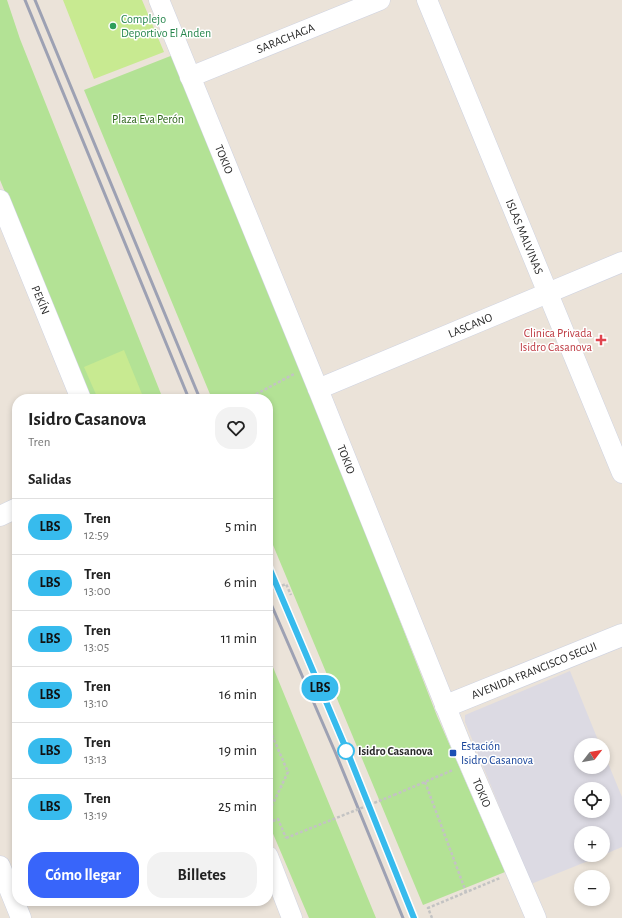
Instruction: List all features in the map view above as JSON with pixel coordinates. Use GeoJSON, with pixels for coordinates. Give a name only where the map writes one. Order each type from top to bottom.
{"type":"FeatureCollection","features":[{"type":"Feature","properties":{"kind":"street","name":"TOKIO"},"geometry":{"type":"LineString","coordinates":[[159,0],[462,747],[536,918]]}},
{"type":"Feature","properties":{"kind":"street","name":"SARACHAGA"},"geometry":{"type":"LineString","coordinates":[[190,76],[380,0]]}},
{"type":"Feature","properties":{"kind":"street","name":"ISLAS MALVINAS"},"geometry":{"type":"LineString","coordinates":[[427,0],[622,473]]}},
{"type":"Feature","properties":{"kind":"street","name":"PEKÍN"},"geometry":{"type":"LineString","coordinates":[[0,200],[79,394]]}},
{"type":"Feature","properties":{"kind":"street","name":"LASCANO"},"geometry":{"type":"LineString","coordinates":[[318,389],[622,262]]}},
{"type":"Feature","properties":{"kind":"street"},"geometry":{"type":"LineString","coordinates":[[0,516],[12,510]]}},
{"type":"Feature","properties":{"kind":"street","name":"AVENIDA FRANCISCO SEGUI"},"geometry":{"type":"LineString","coordinates":[[446,706],[622,634]]}},
{"type":"Feature","properties":{"kind":"street"},"geometry":{"type":"LineString","coordinates":[[273,869],[292,918]]}},
{"type":"Feature","properties":{"kind":"street"},"geometry":{"type":"LineString","coordinates":[[6,879],[12,895]]}},
{"type":"Feature","properties":{"kind":"street"},"geometry":{"type":"LineString","coordinates":[[16,906],[21,918]]}},
{"type":"Feature","properties":{"kind":"path"},"geometry":{"type":"LineString","coordinates":[[256,394],[308,366]]}},
{"type":"Feature","properties":{"kind":"path"},"geometry":{"type":"LineString","coordinates":[[273,589],[286,584],[291,595]]}},
{"type":"Feature","properties":{"kind":"path"},"geometry":{"type":"LineString","coordinates":[[273,738],[288,772],[273,804]]}},
{"type":"Feature","properties":{"kind":"path"},"geometry":{"type":"LineString","coordinates":[[273,821],[278,819],[286,838],[470,763]]}},
{"type":"Feature","properties":{"kind":"path"},"geometry":{"type":"LineString","coordinates":[[425,782],[466,892]]}},
{"type":"Feature","properties":{"kind":"path"},"geometry":{"type":"LineString","coordinates":[[432,918],[428,908],[516,871]]}},
{"type":"Feature","properties":{"kind":"shaded area"},"geometry":{"type":"Polygon","coordinates":[[[570,671],[597,738],[574,738],[574,774],[610,774],[610,768],[622,797],[622,847],[610,852],[610,826],[574,826],[574,862],[586,862],[531,884],[465,722],[465,715],[570,671]]]}},
{"type":"Feature","properties":{"kind":"green space"},"geometry":{"type":"Polygon","coordinates":[[[0,0],[7,0],[20,39],[161,394],[88,394],[0,180],[0,0]]]}},
{"type":"Feature","properties":{"kind":"green space","name":"Complejo Deportivo El Anden"},"geometry":{"type":"Polygon","coordinates":[[[63,0],[142,0],[164,52],[94,79],[63,0]]]}},
{"type":"Feature","properties":{"kind":"green space","name":"Plaza Eva Perón"},"geometry":{"type":"Polygon","coordinates":[[[173,55],[310,390],[437,716],[505,872],[423,905],[273,545],[273,394],[210,394],[84,90],[173,55]]]}},
{"type":"Feature","properties":{"kind":"green space"},"geometry":{"type":"Polygon","coordinates":[[[124,350],[142,394],[96,394],[84,367],[124,350]]]}},
{"type":"Feature","properties":{"kind":"green space"},"geometry":{"type":"Polygon","coordinates":[[[273,667],[376,918],[309,918],[273,834],[273,667]]]}},
{"type":"Feature","properties":{"kind":"railway"},"geometry":{"type":"LineString","coordinates":[[25,0],[187,394]]}},
{"type":"Feature","properties":{"kind":"railway"},"geometry":{"type":"LineString","coordinates":[[35,0],[198,394]]}},
{"type":"Feature","properties":{"kind":"railway"},"geometry":{"type":"LineString","coordinates":[[273,577],[347,751],[414,918]]}},
{"type":"Feature","properties":{"kind":"railway"},"geometry":{"type":"LineString","coordinates":[[273,609],[336,754],[403,918]]}},
{"type":"Feature","properties":{"kind":"train","name":"LBS"},"geometry":{"type":"LineString","coordinates":[[273,577],[347,751],[414,918]]}},
{"type":"Feature","properties":{"kind":"place","name":"Complejo Deportivo El Anden"},"geometry":{"type":"Point","coordinates":[113,26]}},
{"type":"Feature","properties":{"kind":"place","name":"Clinica Privada Isidro Casanova"},"geometry":{"type":"Point","coordinates":[601,340]}},
{"type":"Feature","properties":{"kind":"place","name":"Isidro Casanova"},"geometry":{"type":"Point","coordinates":[346,751]}},
{"type":"Feature","properties":{"kind":"place","name":"Estación Isidro Casanova"},"geometry":{"type":"Point","coordinates":[453,753]}}]}
